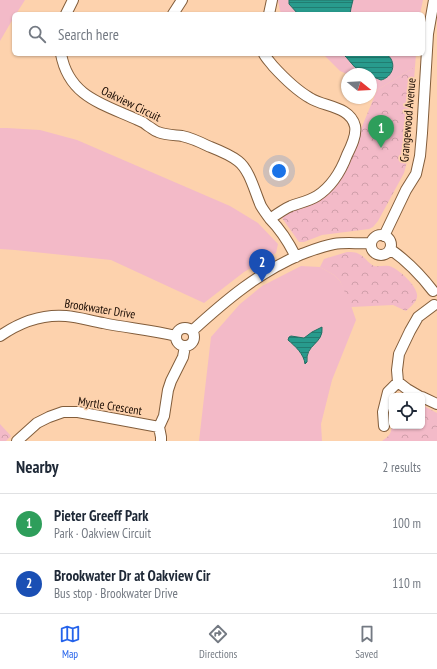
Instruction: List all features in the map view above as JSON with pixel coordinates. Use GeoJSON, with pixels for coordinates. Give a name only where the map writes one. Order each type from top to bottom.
{"type":"FeatureCollection","features":[{"type":"Feature","properties":{"kind":"street"},"geometry":{"type":"LineString","coordinates":[[67,12],[73,0]]}},
{"type":"Feature","properties":{"kind":"street"},"geometry":{"type":"LineString","coordinates":[[173,12],[182,0]]}},
{"type":"Feature","properties":{"kind":"street"},"geometry":{"type":"LineString","coordinates":[[269,12],[272,0]]}},
{"type":"Feature","properties":{"kind":"street","name":"Grangewood Avenue"},"geometry":{"type":"LineString","coordinates":[[384,236],[406,190],[416,174],[420,156],[428,34],[434,0]]}},
{"type":"Feature","properties":{"kind":"street","name":"Oakview Circuit"},"geometry":{"type":"LineString","coordinates":[[62,56],[66,71],[78,89],[103,106],[139,120],[156,132],[167,135],[183,136],[229,155],[239,162],[247,173],[262,208],[279,228],[296,257]]}},
{"type":"Feature","properties":{"kind":"street"},"geometry":{"type":"LineString","coordinates":[[265,56],[288,83],[311,99],[346,114],[352,119],[356,130],[345,161],[336,177],[327,188],[316,197],[290,207],[270,219]]}},
{"type":"Feature","properties":{"kind":"street"},"geometry":{"type":"LineString","coordinates":[[192,331],[254,279],[276,266],[326,246],[336,244],[371,243],[376,237],[379,236],[384,236],[389,240],[390,249],[385,254],[378,254],[373,250],[371,243]]}},
{"type":"Feature","properties":{"kind":"street"},"geometry":{"type":"LineString","coordinates":[[390,249],[399,255],[435,289],[430,296],[430,299],[435,305],[418,317],[399,354],[397,370],[398,382],[414,393]]}},
{"type":"Feature","properties":{"kind":"street","name":"Brookwater Drive"},"geometry":{"type":"LineString","coordinates":[[0,336],[26,321],[40,317],[55,316],[67,316],[176,336]]}},
{"type":"Feature","properties":{"kind":"street"},"geometry":{"type":"LineString","coordinates":[[182,328],[188,328],[192,331],[194,339],[191,344],[185,346],[180,345],[176,336],[177,332],[182,328]]}},
{"type":"Feature","properties":{"kind":"street"},"geometry":{"type":"LineString","coordinates":[[161,441],[159,427],[164,416],[168,390],[171,381],[184,357],[185,346]]}},
{"type":"Feature","properties":{"kind":"street"},"geometry":{"type":"LineString","coordinates":[[384,426],[383,412],[388,392],[398,382]]}},
{"type":"Feature","properties":{"kind":"street"},"geometry":{"type":"LineString","coordinates":[[425,398],[437,404]]}},
{"type":"Feature","properties":{"kind":"street","name":"Myrtle Crescent"},"geometry":{"type":"LineString","coordinates":[[17,441],[37,423],[48,417],[63,412],[78,412],[159,427]]}},
{"type":"Feature","properties":{"kind":"green space"},"geometry":{"type":"Polygon","coordinates":[[[0,0],[25,0],[17,12],[12,12],[12,20],[0,41],[0,0]]]}},
{"type":"Feature","properties":{"kind":"green space"},"geometry":{"type":"Polygon","coordinates":[[[278,0],[423,0],[420,12],[280,11],[278,0]]]}},
{"type":"Feature","properties":{"kind":"green space"},"geometry":{"type":"Polygon","coordinates":[[[325,56],[416,56],[415,67],[377,90],[377,68],[341,68],[341,71],[325,56]]]}},
{"type":"Feature","properties":{"kind":"green space"},"geometry":{"type":"Polygon","coordinates":[[[415,67],[408,158],[404,173],[378,221],[373,227],[369,229],[322,235],[304,242],[299,242],[282,218],[284,214],[317,200],[350,156],[371,104],[377,104],[377,90],[415,67]]]}},
{"type":"Feature","properties":{"kind":"green space"},"geometry":{"type":"Polygon","coordinates":[[[0,128],[40,130],[77,140],[230,206],[258,223],[278,244],[276,253],[244,272],[204,303],[111,260],[0,249],[0,128]]]}},
{"type":"Feature","properties":{"kind":"green space"},"geometry":{"type":"Polygon","coordinates":[[[347,252],[358,253],[374,266],[389,266],[397,270],[407,278],[415,288],[417,297],[414,303],[406,311],[393,305],[351,307],[340,281],[334,275],[320,267],[324,259],[347,252]]]}},
{"type":"Feature","properties":{"kind":"green space"},"geometry":{"type":"Polygon","coordinates":[[[301,266],[320,267],[334,275],[340,281],[348,297],[356,320],[332,380],[321,424],[322,441],[199,441],[211,337],[240,304],[262,286],[301,266]]]}},
{"type":"Feature","properties":{"kind":"green space"},"geometry":{"type":"Polygon","coordinates":[[[425,407],[437,413],[437,441],[382,441],[391,429],[425,429],[425,407]]]}},
{"type":"Feature","properties":{"kind":"green space"},"geometry":{"type":"Polygon","coordinates":[[[0,424],[11,436],[6,441],[0,441],[0,424]]]}},
{"type":"Feature","properties":{"kind":"water"},"geometry":{"type":"Polygon","coordinates":[[[289,0],[353,0],[350,12],[296,12],[289,4],[289,0]]]}},
{"type":"Feature","properties":{"kind":"water"},"geometry":{"type":"Polygon","coordinates":[[[345,56],[389,56],[393,66],[389,75],[381,80],[377,78],[377,68],[356,68],[345,56]]]}},
{"type":"Feature","properties":{"kind":"water"},"geometry":{"type":"Polygon","coordinates":[[[322,327],[322,333],[318,341],[311,347],[307,356],[307,362],[305,364],[301,354],[288,340],[289,337],[304,338],[322,327]]]}},
{"type":"Feature","properties":{"kind":"place","name":"Pieter Greeff Park"},"geometry":{"type":"Point","coordinates":[381,148]}},
{"type":"Feature","properties":{"kind":"place","name":"Brookwater Dr at Oakview Cir"},"geometry":{"type":"Point","coordinates":[262,282]}}]}
